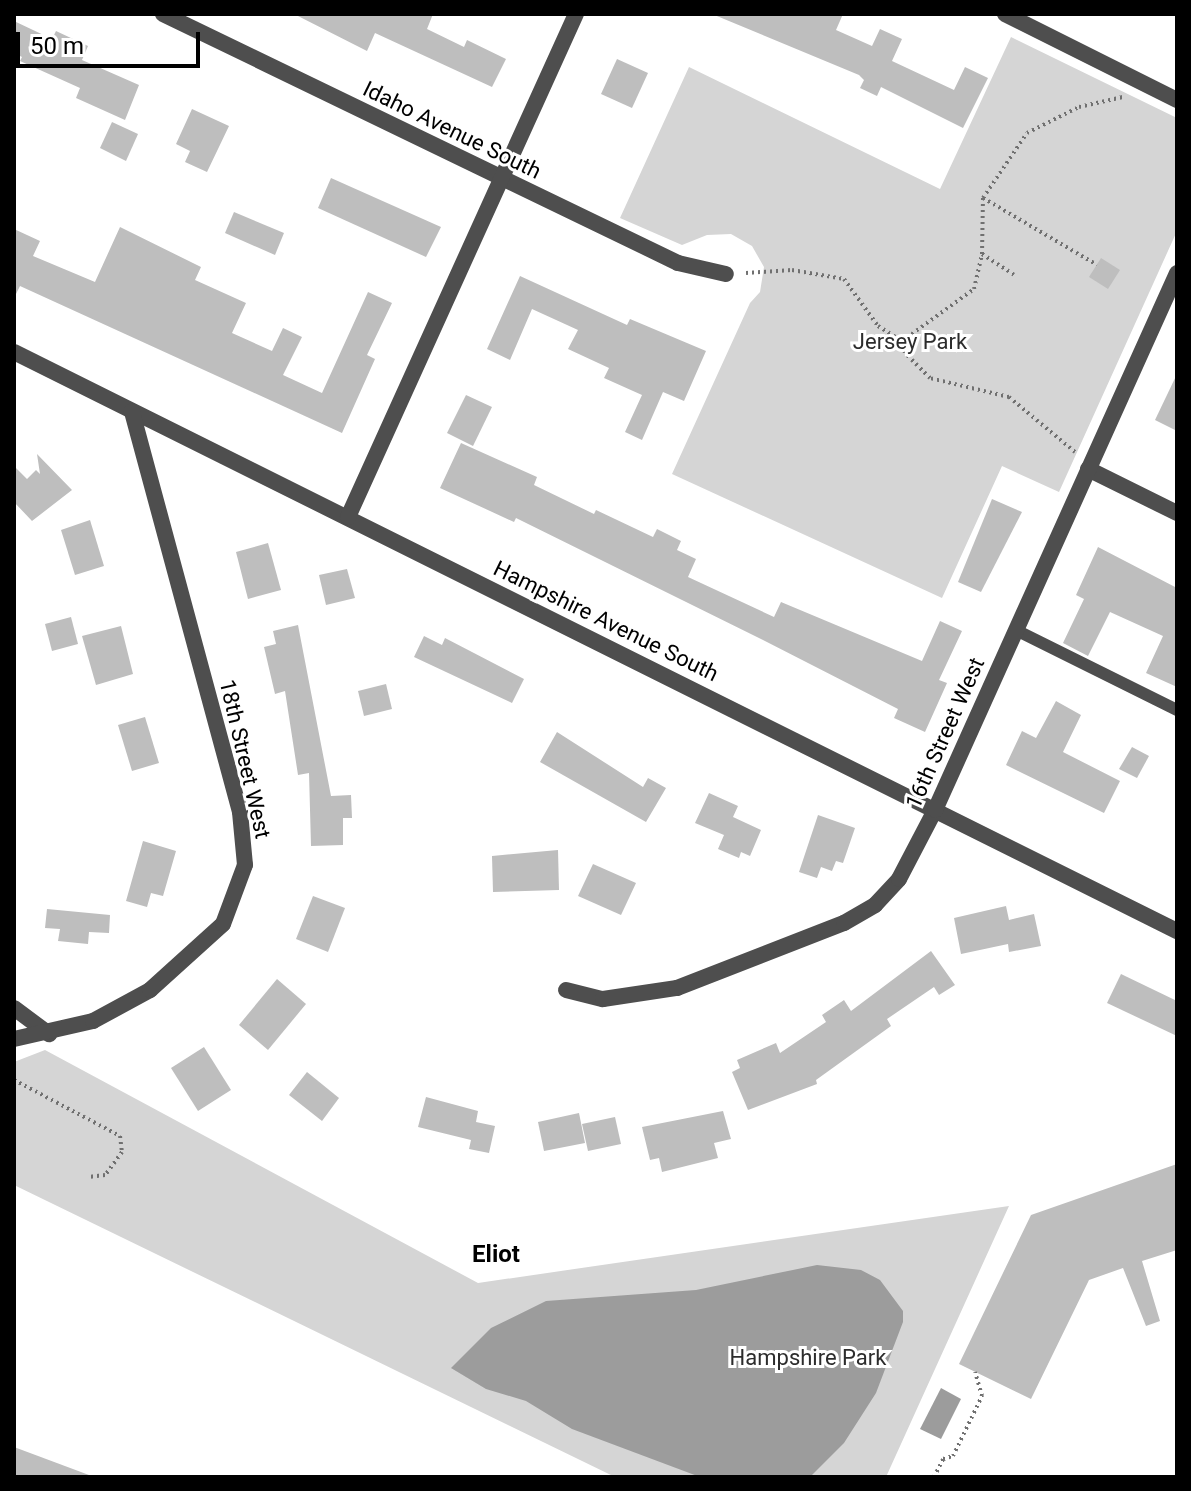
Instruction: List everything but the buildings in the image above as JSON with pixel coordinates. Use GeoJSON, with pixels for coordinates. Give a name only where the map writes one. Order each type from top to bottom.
{"type":"FeatureCollection","features":[{"type":"Feature","properties":{"kind":"street","name":"Idaho Avenue South"},"geometry":{"type":"LineString","coordinates":[[163,14],[678,263],[726,274]]}},
{"type":"Feature","properties":{"kind":"street"},"geometry":{"type":"LineString","coordinates":[[348,517],[576,14]]}},
{"type":"Feature","properties":{"kind":"street"},"geometry":{"type":"LineString","coordinates":[[1005,14],[1177,100]]}},
{"type":"Feature","properties":{"kind":"street","name":"16th Street West"},"geometry":{"type":"LineString","coordinates":[[566,990],[603,999],[677,988],[844,923],[875,905],[899,879],[935,810],[1177,273]]}},
{"type":"Feature","properties":{"kind":"street","name":"Hampshire Avenue South"},"geometry":{"type":"LineString","coordinates":[[14,352],[1177,931]]}},
{"type":"Feature","properties":{"kind":"street","name":"18th Street West"},"geometry":{"type":"LineString","coordinates":[[14,1039],[49,1034],[123,1009],[199,950],[223,924],[245,865],[240,812],[132,411]]}},
{"type":"Feature","properties":{"kind":"street"},"geometry":{"type":"LineString","coordinates":[[1089,466],[1177,513]]}},
{"type":"Feature","properties":{"kind":"street"},"geometry":{"type":"LineString","coordinates":[[14,1008],[49,1034]]}},
{"type":"Feature","properties":{"kind":"lane"},"geometry":{"type":"LineString","coordinates":[[1016,630],[1177,710]]}},
{"type":"Feature","properties":{"kind":"path"},"geometry":{"type":"LineString","coordinates":[[902,341],[974,289],[982,254],[983,198],[1027,133],[1079,107],[1120,99],[1139,81]]}},
{"type":"Feature","properties":{"kind":"path"},"geometry":{"type":"LineString","coordinates":[[983,198],[1097,265]]}},
{"type":"Feature","properties":{"kind":"path"},"geometry":{"type":"LineString","coordinates":[[982,254],[1014,275]]}},
{"type":"Feature","properties":{"kind":"path"},"geometry":{"type":"LineString","coordinates":[[726,274],[792,270],[832,274],[855,289],[878,326],[902,341],[905,353],[930,378],[1009,397],[1089,466]]}},
{"type":"Feature","properties":{"kind":"path"},"geometry":{"type":"LineString","coordinates":[[14,1080],[120,1136],[122,1152],[105,1175],[88,1177]]}},
{"type":"Feature","properties":{"kind":"path"},"geometry":{"type":"LineString","coordinates":[[934,1477],[943,1459],[953,1456],[982,1396],[975,1372]]}},
{"type":"Feature","properties":{"kind":"green space","name":"Jersey Park"},"geometry":{"type":"Polygon","coordinates":[[[1011,37],[1177,118],[1177,231],[1059,492],[1002,466],[942,598],[672,474],[750,303],[760,292],[764,267],[752,246],[731,234],[707,235],[682,245],[620,218],[689,67],[940,189],[1011,37]]]}},
{"type":"Feature","properties":{"kind":"green space","name":"Hampshire Park"},"geometry":{"type":"Polygon","coordinates":[[[45,1050],[478,1283],[1009,1206],[886,1477],[615,1477],[14,1185],[14,1062],[45,1050]]]}},
{"type":"Feature","properties":{"kind":"shaded area"},"geometry":{"type":"Polygon","coordinates":[[[817,1265],[861,1270],[880,1280],[903,1311],[903,1322],[876,1393],[844,1443],[810,1477],[700,1477],[572,1429],[526,1401],[486,1389],[451,1368],[491,1328],[546,1301],[696,1290],[817,1265]]]}},
{"type":"Feature","properties":{"kind":"shaded area"},"geometry":{"type":"Polygon","coordinates":[[[941,1388],[961,1399],[941,1439],[920,1429],[941,1388]]]}},
{"type":"Feature","properties":{"kind":"district","name":"Eliot"},"geometry":{"type":"Point","coordinates":[496,1255]}}]}
